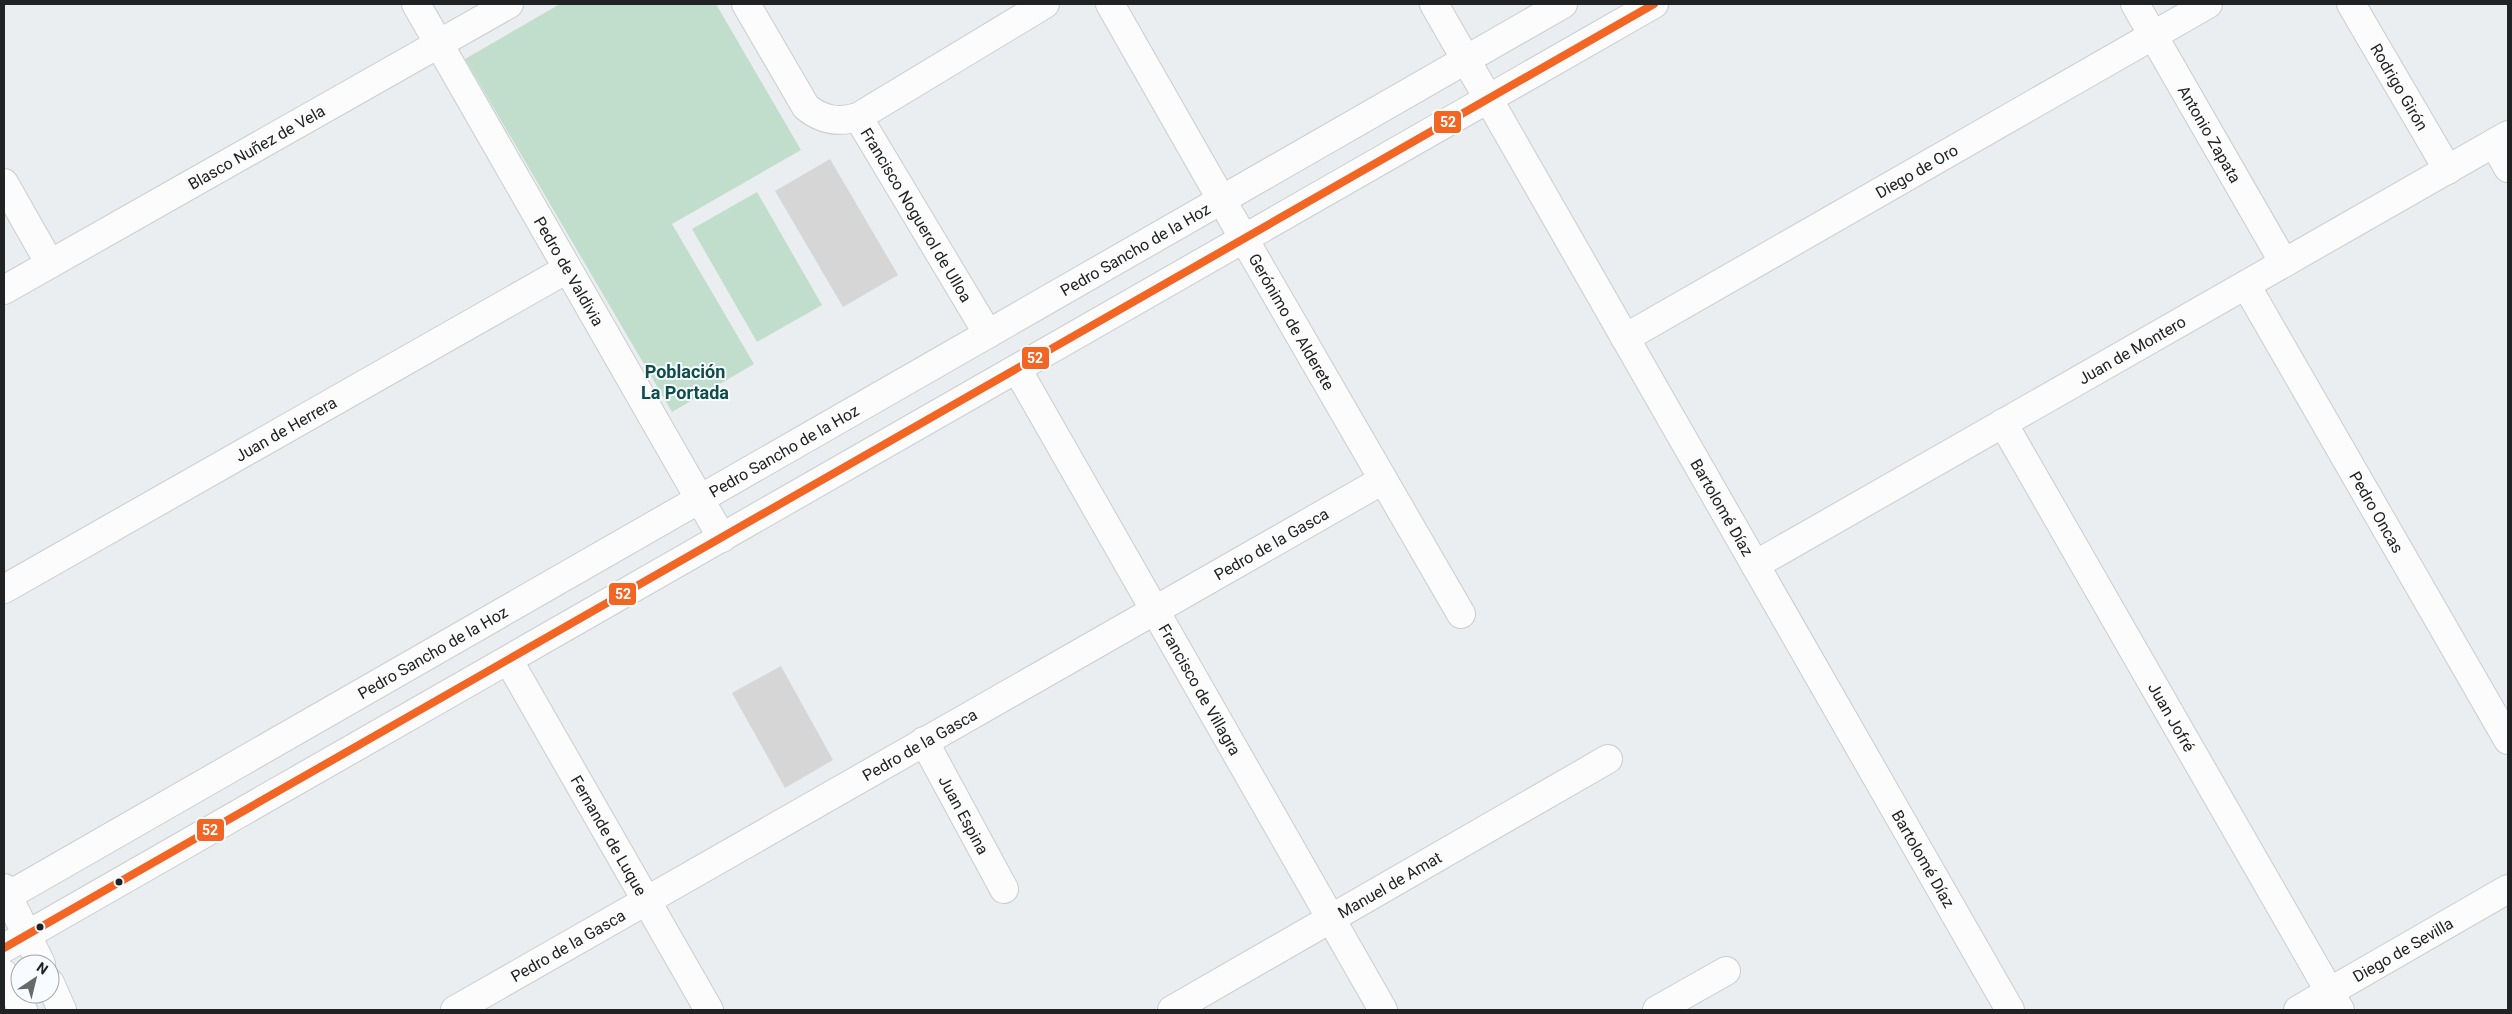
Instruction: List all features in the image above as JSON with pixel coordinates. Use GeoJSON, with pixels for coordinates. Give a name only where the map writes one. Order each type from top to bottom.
{"type":"FeatureCollection","features":[{"type":"Feature","properties":{"kind":"street","name":"Pedro de Valdivia"},"geometry":{"type":"LineString","coordinates":[[416,4],[722,538]]}},
{"type":"Feature","properties":{"kind":"street","name":"Blasco Nuñez de Vela"},"geometry":{"type":"LineString","coordinates":[[4,290],[509,4]]}},
{"type":"Feature","properties":{"kind":"street","name":"Francisco Noguerol de Ulloa"},"geometry":{"type":"LineString","coordinates":[[746,4],[806,107],[815,114],[831,120],[848,120],[858,117],[988,334]]}},
{"type":"Feature","properties":{"kind":"street"},"geometry":{"type":"LineString","coordinates":[[858,117],[1045,4]]}},
{"type":"Feature","properties":{"kind":"street","name":"Gerónimo de Alderete"},"geometry":{"type":"LineString","coordinates":[[1110,4],[1221,200],[1461,614]]}},
{"type":"Feature","properties":{"kind":"street","name":"Bartolomé Díaz"},"geometry":{"type":"LineString","coordinates":[[1434,4],[2010,1010]]}},
{"type":"Feature","properties":{"kind":"street","name":"Pedro Sancho de la Hoz"},"geometry":{"type":"LineString","coordinates":[[5,894],[1563,4]]}},
{"type":"Feature","properties":{"kind":"street"},"geometry":{"type":"LineString","coordinates":[[4,948],[28,936],[1654,4]]}},
{"type":"Feature","properties":{"kind":"street","name":"Antonio Zapata"},"geometry":{"type":"LineString","coordinates":[[2135,4],[2284,264]]}},
{"type":"Feature","properties":{"kind":"street","name":"Diego de Oro"},"geometry":{"type":"LineString","coordinates":[[1625,338],[2208,4]]}},
{"type":"Feature","properties":{"kind":"street","name":"Rodrigo Girón"},"geometry":{"type":"LineString","coordinates":[[2351,4],[2448,170]]}},
{"type":"Feature","properties":{"kind":"street"},"geometry":{"type":"LineString","coordinates":[[2501,139],[2508,168]]}},
{"type":"Feature","properties":{"kind":"street","name":"Juan de Montero"},"geometry":{"type":"LineString","coordinates":[[1755,565],[2501,139]]}},
{"type":"Feature","properties":{"kind":"street"},"geometry":{"type":"LineString","coordinates":[[4,183],[50,264]]}},
{"type":"Feature","properties":{"kind":"street","name":"Juan de Herrera"},"geometry":{"type":"LineString","coordinates":[[4,590],[567,269]]}},
{"type":"Feature","properties":{"kind":"street","name":"Pedro Oncas"},"geometry":{"type":"LineString","coordinates":[[2246,285],[2508,740]]}},
{"type":"Feature","properties":{"kind":"street","name":"Francisco de Villagra"},"geometry":{"type":"LineString","coordinates":[[1017,369],[1383,1010]]}},
{"type":"Feature","properties":{"kind":"street","name":"Juan Jofré"},"geometry":{"type":"LineString","coordinates":[[2003,423],[2335,1001]]}},
{"type":"Feature","properties":{"kind":"street","name":"Pedro de la Gasca"},"geometry":{"type":"LineString","coordinates":[[455,1010],[1383,480]]}},
{"type":"Feature","properties":{"kind":"street","name":"Fernande de Luque"},"geometry":{"type":"LineString","coordinates":[[508,661],[709,1010]]}},
{"type":"Feature","properties":{"kind":"street","name":"Juan Espina"},"geometry":{"type":"LineString","coordinates":[[924,742],[1004,889]]}},
{"type":"Feature","properties":{"kind":"street","name":"Manuel de Amat"},"geometry":{"type":"LineString","coordinates":[[1172,1010],[1608,760]]}},
{"type":"Feature","properties":{"kind":"street","name":"Diego de Sevilla"},"geometry":{"type":"LineString","coordinates":[[2298,1010],[2335,1001],[2508,889]]}},
{"type":"Feature","properties":{"kind":"street"},"geometry":{"type":"LineString","coordinates":[[5,894],[36,954]]}},
{"type":"Feature","properties":{"kind":"street"},"geometry":{"type":"LineString","coordinates":[[1657,1010],[1726,971]]}},
{"type":"Feature","properties":{"kind":"street"},"geometry":{"type":"LineString","coordinates":[[4,974],[23,1010]]}},
{"type":"Feature","properties":{"kind":"green space"},"geometry":{"type":"Polygon","coordinates":[[[560,4],[716,4],[801,150],[672,224],[754,364],[672,412],[465,59],[560,4]]]}},
{"type":"Feature","properties":{"kind":"green space"},"geometry":{"type":"Polygon","coordinates":[[[757,192],[822,305],[757,342],[692,229],[757,192]]]}},
{"type":"Feature","properties":{"kind":"building"},"geometry":{"type":"Polygon","coordinates":[[[830,159],[898,275],[843,307],[775,191],[830,159]]]}},
{"type":"Feature","properties":{"kind":"building"},"geometry":{"type":"Polygon","coordinates":[[[781,666],[833,760],[785,788],[732,693],[781,666]]]}},
{"type":"Feature","properties":{"kind":"transit line","name":"52"},"geometry":{"type":"LineString","coordinates":[[4,948],[1654,4]]}},
{"type":"Feature","properties":{"kind":"district","name":"Población La Portada"},"geometry":{"type":"Point","coordinates":[685,382]}}]}
